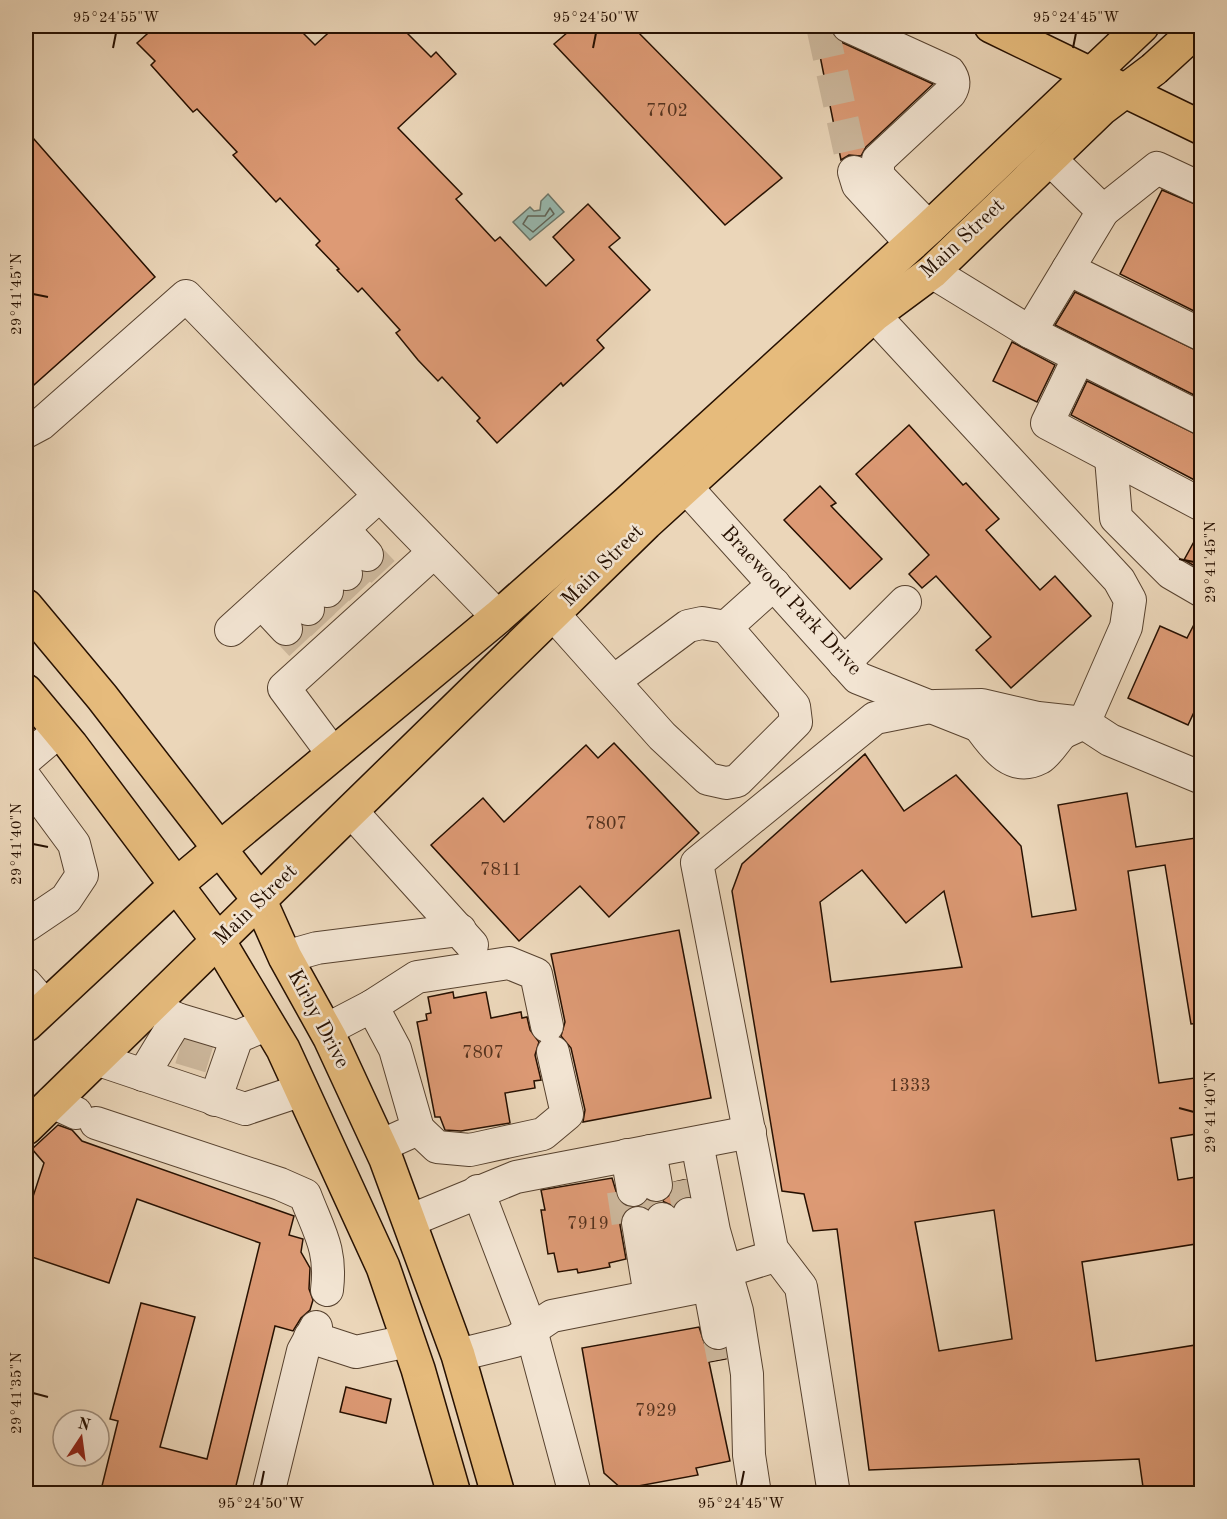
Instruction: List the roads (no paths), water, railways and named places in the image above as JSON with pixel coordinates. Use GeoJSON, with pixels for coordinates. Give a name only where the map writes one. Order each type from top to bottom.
{"type":"FeatureCollection","features":[{"type":"Feature","properties":{"kind":"main road"},"geometry":{"type":"LineString","coordinates":[[991,26],[1202,128]]}},
{"type":"Feature","properties":{"kind":"main road","name":"Main Street"},"geometry":{"type":"LineString","coordinates":[[26,1128],[86,1117],[96,1059],[168,1029],[219,942],[554,615],[677,477],[920,236],[1142,26]]}},
{"type":"Feature","properties":{"kind":"main road","name":"Main Street"},"geometry":{"type":"LineString","coordinates":[[32,1005],[498,617],[677,477],[874,315],[932,272],[1048,158],[1124,91],[1154,69],[1201,26]]}},
{"type":"Feature","properties":{"kind":"main road","name":"Kirby Drive"},"geometry":{"type":"LineString","coordinates":[[26,606],[102,697],[260,901],[285,957],[326,1030],[380,1146],[458,1355],[498,1494]]}},
{"type":"Feature","properties":{"kind":"main road"},"geometry":{"type":"LineString","coordinates":[[26,691],[219,942],[268,1024],[302,1090],[383,1267],[454,1494]]}},
{"type":"Feature","properties":{"kind":"main road"},"geometry":{"type":"LineString","coordinates":[[369,1236],[409,1221]]}},
{"type":"Feature","properties":{"kind":"street"},"geometry":{"type":"LineString","coordinates":[[848,26],[949,72],[954,79],[954,86],[950,93],[878,160],[876,167],[878,176],[920,236]]}},
{"type":"Feature","properties":{"kind":"street"},"geometry":{"type":"LineString","coordinates":[[1048,158],[1103,211]]}},
{"type":"Feature","properties":{"kind":"street"},"geometry":{"type":"LineString","coordinates":[[1030,332],[1103,211],[1157,168],[1202,189]]}},
{"type":"Feature","properties":{"kind":"street"},"geometry":{"type":"LineString","coordinates":[[854,172],[858,185],[920,236]]}},
{"type":"Feature","properties":{"kind":"street"},"geometry":{"type":"LineString","coordinates":[[1068,269],[1202,335]]}},
{"type":"Feature","properties":{"kind":"street"},"geometry":{"type":"LineString","coordinates":[[932,272],[1030,332],[1202,419]]}},
{"type":"Feature","properties":{"kind":"street"},"geometry":{"type":"LineString","coordinates":[[26,432],[41,424],[186,296],[498,617]]}},
{"type":"Feature","properties":{"kind":"street"},"geometry":{"type":"LineString","coordinates":[[874,315],[1119,580],[1130,600],[1126,627],[1073,728]]}},
{"type":"Feature","properties":{"kind":"street"},"geometry":{"type":"LineString","coordinates":[[1079,357],[1047,423],[1202,506]]}},
{"type":"Feature","properties":{"kind":"street"},"geometry":{"type":"LineString","coordinates":[[1111,458],[1116,518],[1171,573],[1202,591]]}},
{"type":"Feature","properties":{"kind":"street","name":"Braewood Park Drive"},"geometry":{"type":"LineString","coordinates":[[677,477],[858,678],[935,706],[989,730],[1038,735],[1073,728]]}},
{"type":"Feature","properties":{"kind":"street"},"geometry":{"type":"LineString","coordinates":[[231,630],[379,496]]}},
{"type":"Feature","properties":{"kind":"street"},"geometry":{"type":"LineString","coordinates":[[333,754],[284,688],[341,608],[434,552]]}},
{"type":"Feature","properties":{"kind":"street"},"geometry":{"type":"LineString","coordinates":[[303,566],[341,608]]}},
{"type":"Feature","properties":{"kind":"street"},"geometry":{"type":"LineString","coordinates":[[303,566],[341,608]]}},
{"type":"Feature","properties":{"kind":"street"},"geometry":{"type":"LineString","coordinates":[[303,566],[341,608]]}},
{"type":"Feature","properties":{"kind":"street"},"geometry":{"type":"LineString","coordinates":[[726,627],[774,584]]}},
{"type":"Feature","properties":{"kind":"street"},"geometry":{"type":"LineString","coordinates":[[844,663],[905,602]]}},
{"type":"Feature","properties":{"kind":"street"},"geometry":{"type":"LineString","coordinates":[[554,615],[662,736],[708,779],[726,783],[737,781],[796,722],[794,706],[726,627],[702,623],[688,626],[614,681]]}},
{"type":"Feature","properties":{"kind":"street"},"geometry":{"type":"LineString","coordinates":[[834,1494],[801,1287],[775,1256],[697,863],[875,718],[935,706],[982,705],[1038,718],[1110,740],[1202,778]]}},
{"type":"Feature","properties":{"kind":"street"},"geometry":{"type":"LineString","coordinates":[[26,759],[59,731]]}},
{"type":"Feature","properties":{"kind":"street"},"geometry":{"type":"LineString","coordinates":[[26,779],[74,844],[82,875],[66,899],[26,926]]}},
{"type":"Feature","properties":{"kind":"street"},"geometry":{"type":"LineString","coordinates":[[285,957],[317,948],[466,937],[352,812]]}},
{"type":"Feature","properties":{"kind":"street"},"geometry":{"type":"LineString","coordinates":[[326,1030],[372,1006],[417,977],[509,963],[542,973],[550,1039],[572,1113],[543,1134],[470,1150],[437,1147],[418,1129],[395,1049],[372,1006]]}},
{"type":"Feature","properties":{"kind":"street"},"geometry":{"type":"LineString","coordinates":[[215,1100],[225,1052],[268,1024]]}},
{"type":"Feature","properties":{"kind":"street"},"geometry":{"type":"LineString","coordinates":[[143,1075],[168,1029],[225,1052]]}},
{"type":"Feature","properties":{"kind":"street"},"geometry":{"type":"LineString","coordinates":[[96,1059],[245,1109],[302,1090]]}},
{"type":"Feature","properties":{"kind":"street"},"geometry":{"type":"LineString","coordinates":[[86,1117],[280,1184],[305,1195],[327,1250],[330,1266],[327,1290]]}},
{"type":"Feature","properties":{"kind":"street"},"geometry":{"type":"LineString","coordinates":[[380,1146],[418,1129]]}},
{"type":"Feature","properties":{"kind":"street"},"geometry":{"type":"LineString","coordinates":[[409,1221],[477,1191],[516,1177],[750,1132]]}},
{"type":"Feature","properties":{"kind":"street"},"geometry":{"type":"LineString","coordinates":[[653,1150],[652,1186],[653,1150]]}},
{"type":"Feature","properties":{"kind":"street"},"geometry":{"type":"LineString","coordinates":[[653,1150],[714,1231],[682,1289]]}},
{"type":"Feature","properties":{"kind":"street"},"geometry":{"type":"LineString","coordinates":[[477,1191],[531,1329],[575,1494]]}},
{"type":"Feature","properties":{"kind":"street"},"geometry":{"type":"LineString","coordinates":[[314,1219],[355,1204]]}},
{"type":"Feature","properties":{"kind":"street"},"geometry":{"type":"LineString","coordinates":[[749,1455],[721,1346],[682,1289],[657,1220],[682,1289],[737,1311],[747,1374],[749,1455],[754,1494]]}},
{"type":"Feature","properties":{"kind":"street"},"geometry":{"type":"LineString","coordinates":[[458,1355],[515,1341],[552,1316],[682,1289],[775,1256]]}},
{"type":"Feature","properties":{"kind":"street"},"geometry":{"type":"LineString","coordinates":[[268,1494],[303,1351],[313,1332],[356,1352],[408,1341]]}},
{"type":"Feature","properties":{"kind":"water"},"geometry":{"type":"Polygon","coordinates":[[[548,194],[564,212],[530,240],[513,222],[530,207],[534,211],[540,210],[541,201],[548,194]]]}},
{"type":"Feature","properties":{"kind":"tunnel"},"geometry":{"type":"LineString","coordinates":[[822,26],[854,172]]}},
{"type":"Feature","properties":{"kind":"tunnel"},"geometry":{"type":"LineString","coordinates":[[367,555],[383,572]]}},
{"type":"Feature","properties":{"kind":"tunnel"},"geometry":{"type":"LineString","coordinates":[[346,574],[361,590]]}},
{"type":"Feature","properties":{"kind":"tunnel"},"geometry":{"type":"LineString","coordinates":[[327,591],[342,607]]}},
{"type":"Feature","properties":{"kind":"tunnel"},"geometry":{"type":"LineString","coordinates":[[308,609],[323,625]]}},
{"type":"Feature","properties":{"kind":"tunnel"},"geometry":{"type":"LineString","coordinates":[[286,629],[301,645]]}},
{"type":"Feature","properties":{"kind":"tunnel"},"geometry":{"type":"LineString","coordinates":[[180,1048],[210,1057]]}},
{"type":"Feature","properties":{"kind":"tunnel"},"geometry":{"type":"LineString","coordinates":[[683,1180],[689,1214]]}},
{"type":"Feature","properties":{"kind":"tunnel"},"geometry":{"type":"LineString","coordinates":[[644,1187],[650,1221]]}},
{"type":"Feature","properties":{"kind":"tunnel"},"geometry":{"type":"LineString","coordinates":[[623,1191],[628,1225]]}},
{"type":"Feature","properties":{"kind":"tunnel"},"geometry":{"type":"LineString","coordinates":[[718,1333],[723,1359]]}}]}
